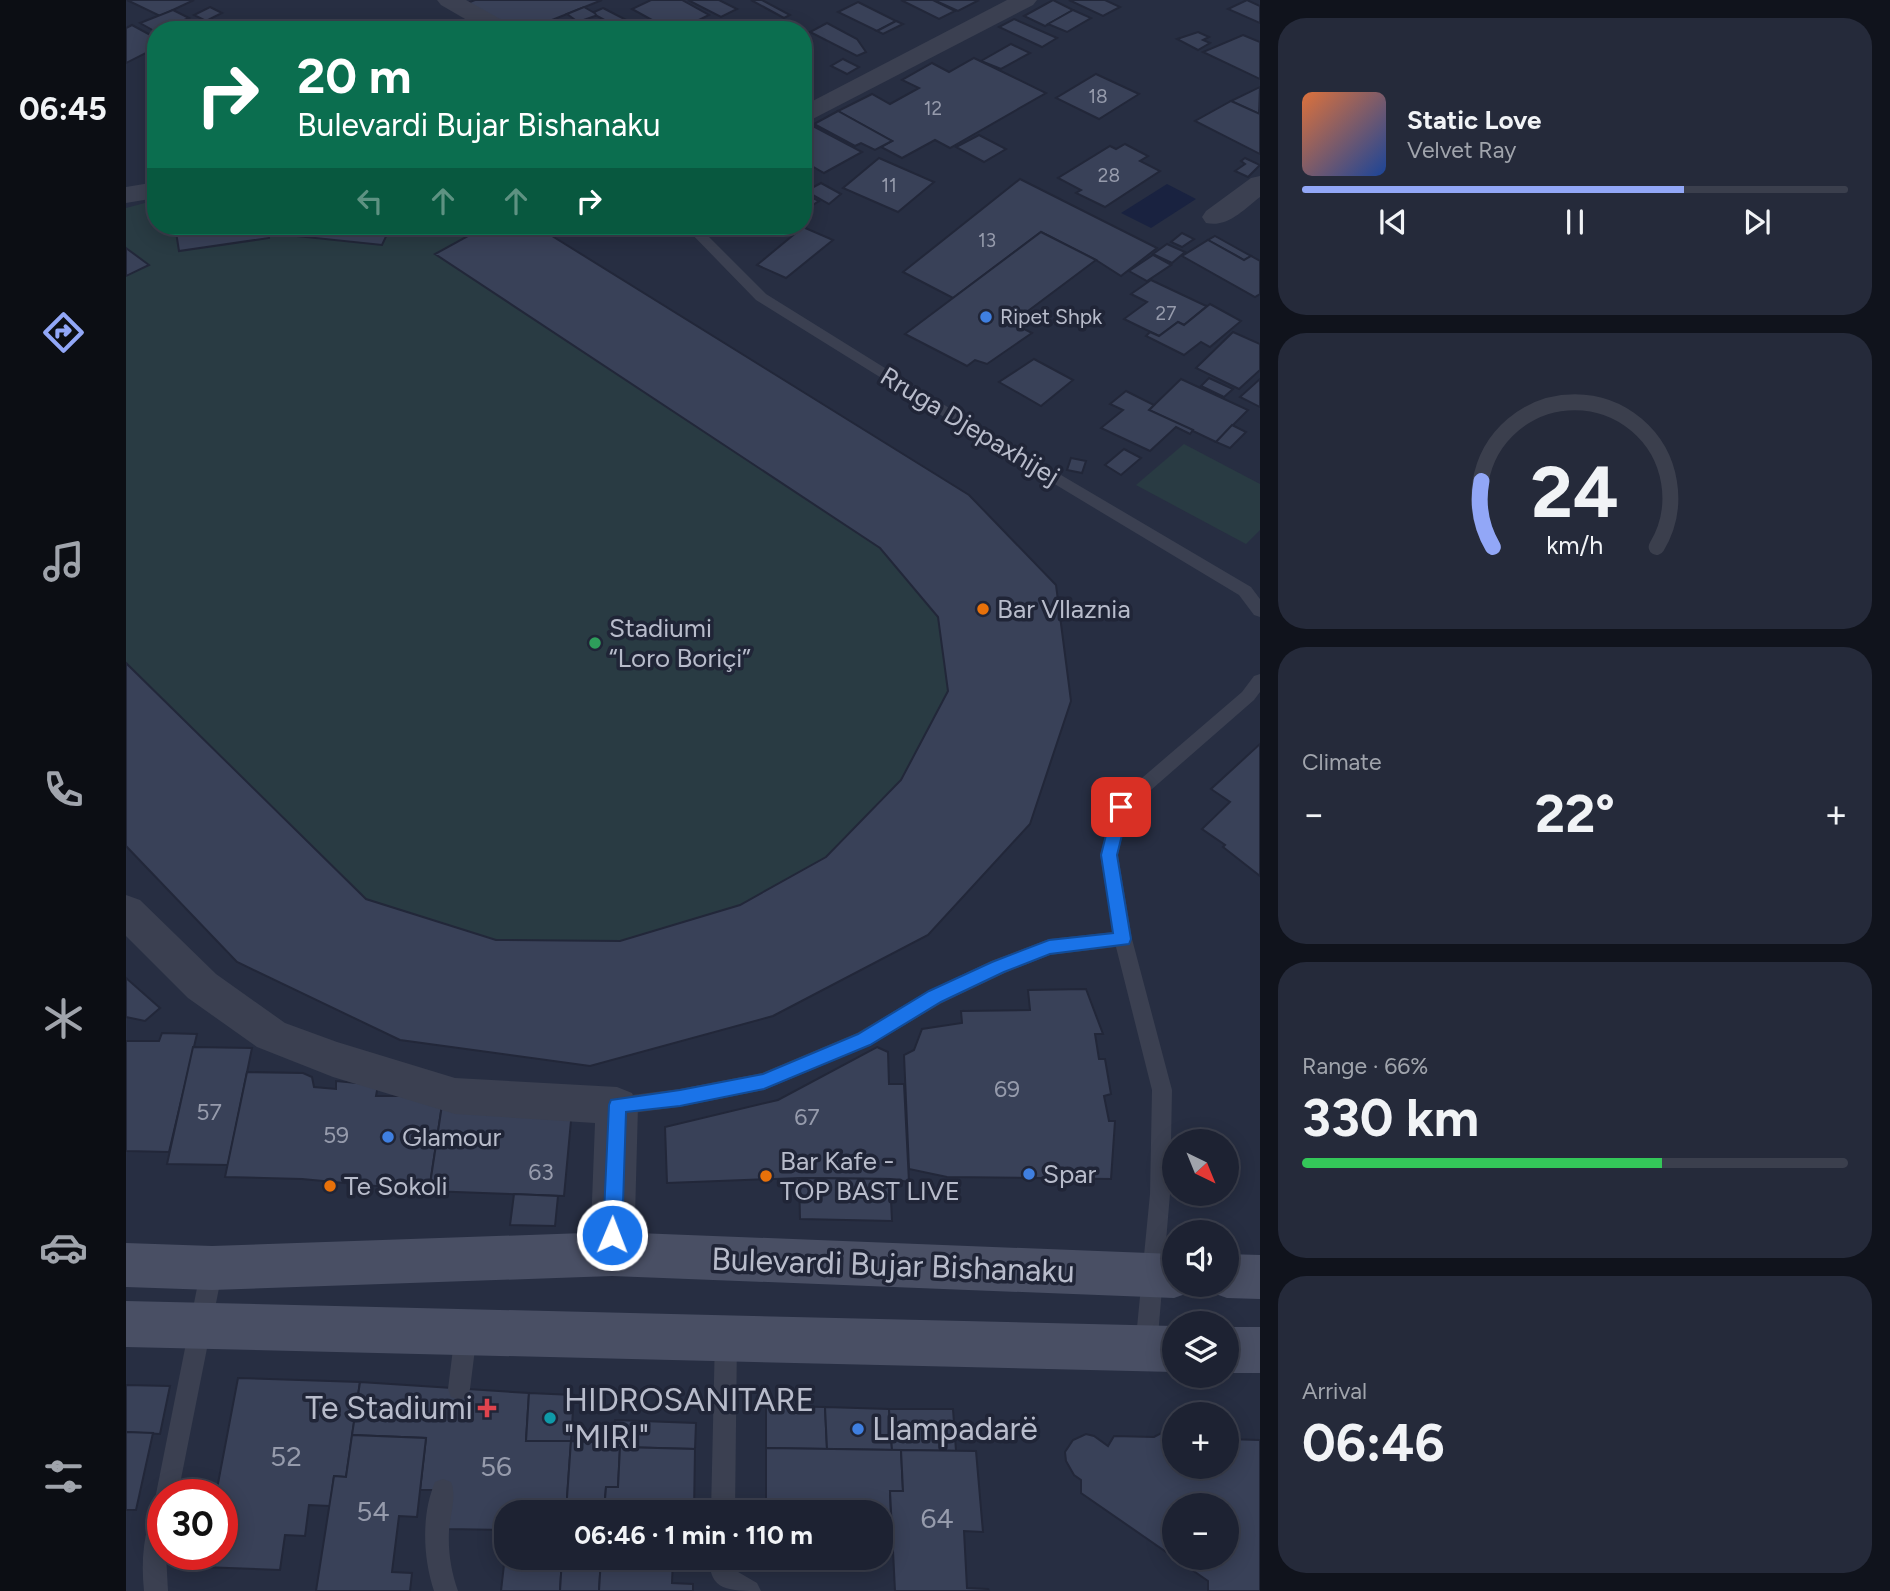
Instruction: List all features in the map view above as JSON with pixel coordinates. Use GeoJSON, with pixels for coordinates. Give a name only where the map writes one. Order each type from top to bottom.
{"type":"FeatureCollection","features":[{"type":"Feature","properties":{"kind":"main road","name":"Bulevardi Bujar Bishanaku"},"geometry":{"type":"LineString","coordinates":[[126,1265],[212,1268],[612,1254],[1162,1275]]}},
{"type":"Feature","properties":{"kind":"main road"},"geometry":{"type":"LineString","coordinates":[[1239,1276],[1260,1277]]}},
{"type":"Feature","properties":{"kind":"main road"},"geometry":{"type":"LineString","coordinates":[[126,1324],[726,1336],[1160,1349]]}},
{"type":"Feature","properties":{"kind":"main road"},"geometry":{"type":"LineString","coordinates":[[1239,1350],[1260,1350]]}},
{"type":"Feature","properties":{"kind":"street"},"geometry":{"type":"LineString","coordinates":[[449,0],[486,21]]}},
{"type":"Feature","properties":{"kind":"street"},"geometry":{"type":"LineString","coordinates":[[812,111],[1025,0]]}},
{"type":"Feature","properties":{"kind":"street"},"geometry":{"type":"LineString","coordinates":[[1216,217],[1260,184]]}},
{"type":"Feature","properties":{"kind":"street"},"geometry":{"type":"LineString","coordinates":[[126,195],[147,192]]}},
{"type":"Feature","properties":{"kind":"street"},"geometry":{"type":"LineString","coordinates":[[126,911],[202,986],[271,1035],[321,1055],[455,1096],[618,1105],[612,1254]]}},
{"type":"Feature","properties":{"kind":"lane","name":"Rruga Djepaxhijej"},"geometry":{"type":"LineString","coordinates":[[700,235],[761,298],[900,385],[1201,564],[1245,592],[1260,611]]}},
{"type":"Feature","properties":{"kind":"lane"},"geometry":{"type":"LineString","coordinates":[[1162,1248],[1162,1090],[1123,939],[1109,855],[1121,807],[1248,696],[1260,680]]}},
{"type":"Feature","properties":{"kind":"lane"},"geometry":{"type":"LineString","coordinates":[[618,1105],[680,1098],[764,1082],[864,1039],[935,997],[998,967],[1049,947],[1123,939]]}},
{"type":"Feature","properties":{"kind":"lane"},"geometry":{"type":"LineString","coordinates":[[170,1479],[212,1268]]}},
{"type":"Feature","properties":{"kind":"lane"},"geometry":{"type":"LineString","coordinates":[[1160,1349],[1162,1297]]}},
{"type":"Feature","properties":{"kind":"lane"},"geometry":{"type":"LineString","coordinates":[[459,1389],[467,1331]]}},
{"type":"Feature","properties":{"kind":"lane"},"geometry":{"type":"LineString","coordinates":[[723,1500],[726,1336]]}},
{"type":"Feature","properties":{"kind":"lane"},"geometry":{"type":"LineString","coordinates":[[443,1490],[437,1528],[440,1576],[446,1591]]}},
{"type":"Feature","properties":{"kind":"lane"},"geometry":{"type":"LineString","coordinates":[[154,1570],[156,1591]]}},
{"type":"Feature","properties":{"kind":"lane"},"geometry":{"type":"LineString","coordinates":[[721,1570],[721,1574],[749,1591]]}},
{"type":"Feature","properties":{"kind":"shaded area","name":"Stadiumi “Loro Boriçi”"},"geometry":{"type":"Polygon","coordinates":[[[147,202],[147,235],[550,235],[969,495],[1056,585],[1071,701],[1030,824],[928,935],[773,1016],[590,1066],[400,1040],[237,962],[126,846],[126,208],[147,202]]]}},
{"type":"Feature","properties":{"kind":"shaded area"},"geometry":{"type":"Polygon","coordinates":[[[1184,444],[1260,484],[1260,530],[1246,544],[1136,485],[1184,444]]]}},
{"type":"Feature","properties":{"kind":"water"},"geometry":{"type":"Polygon","coordinates":[[[1167,184],[1196,199],[1151,228],[1121,213],[1167,184]]]}},
{"type":"Feature","properties":{"kind":"building"},"geometry":{"type":"Polygon","coordinates":[[[127,0],[194,0],[160,16],[127,0]]]}},
{"type":"Feature","properties":{"kind":"building"},"geometry":{"type":"Polygon","coordinates":[[[475,0],[602,0],[550,21],[490,21],[462,5],[475,0]]]}},
{"type":"Feature","properties":{"kind":"building"},"geometry":{"type":"Polygon","coordinates":[[[651,0],[682,0],[709,15],[697,21],[654,21],[632,9],[651,0]]]}},
{"type":"Feature","properties":{"kind":"building"},"geometry":{"type":"Polygon","coordinates":[[[688,0],[719,0],[737,9],[721,17],[688,0]]]}},
{"type":"Feature","properties":{"kind":"building"},"geometry":{"type":"Polygon","coordinates":[[[751,0],[762,0],[790,15],[784,18],[751,0]]]}},
{"type":"Feature","properties":{"kind":"building"},"geometry":{"type":"Polygon","coordinates":[[[901,0],[933,0],[955,11],[939,19],[901,0]]]}},
{"type":"Feature","properties":{"kind":"building"},"geometry":{"type":"Polygon","coordinates":[[[934,0],[979,0],[958,11],[934,0]]]}},
{"type":"Feature","properties":{"kind":"building"},"geometry":{"type":"Polygon","coordinates":[[[1053,0],[1073,10],[1045,26],[1024,16],[1053,0]]]}},
{"type":"Feature","properties":{"kind":"building"},"geometry":{"type":"Polygon","coordinates":[[[1069,0],[1105,0],[1120,7],[1103,16],[1069,0]]]}},
{"type":"Feature","properties":{"kind":"building"},"geometry":{"type":"Polygon","coordinates":[[[1247,0],[1260,6],[1260,23],[1228,9],[1247,0]]]}},
{"type":"Feature","properties":{"kind":"building"},"geometry":{"type":"Polygon","coordinates":[[[858,2],[896,21],[877,31],[838,12],[858,2]]]}},
{"type":"Feature","properties":{"kind":"building"},"geometry":{"type":"Polygon","coordinates":[[[210,7],[222,13],[206,21],[194,15],[210,7]]]}},
{"type":"Feature","properties":{"kind":"building"},"geometry":{"type":"Polygon","coordinates":[[[584,7],[598,15],[577,21],[567,14],[584,7]]]}},
{"type":"Feature","properties":{"kind":"building"},"geometry":{"type":"Polygon","coordinates":[[[603,8],[628,21],[606,21],[594,12],[603,8]]]}},
{"type":"Feature","properties":{"kind":"building"},"geometry":{"type":"Polygon","coordinates":[[[173,10],[189,18],[182,21],[147,21],[147,27],[140,23],[173,10]]]}},
{"type":"Feature","properties":{"kind":"building"},"geometry":{"type":"Polygon","coordinates":[[[1073,10],[1091,18],[1067,32],[1048,24],[1073,10]]]}},
{"type":"Feature","properties":{"kind":"building"},"geometry":{"type":"Polygon","coordinates":[[[1014,19],[1057,38],[1042,47],[999,27],[1014,19]]]}},
{"type":"Feature","properties":{"kind":"building"},"geometry":{"type":"Polygon","coordinates":[[[896,21],[903,24],[883,34],[877,31],[896,21]]]}},
{"type":"Feature","properties":{"kind":"building"},"geometry":{"type":"Polygon","coordinates":[[[827,23],[857,39],[866,52],[857,56],[812,31],[827,23]]]}},
{"type":"Feature","properties":{"kind":"building"},"geometry":{"type":"Polygon","coordinates":[[[132,25],[147,33],[147,52],[126,63],[126,28],[132,25]]]}},
{"type":"Feature","properties":{"kind":"building"},"geometry":{"type":"Polygon","coordinates":[[[1198,32],[1209,37],[1203,40],[1210,43],[1198,50],[1177,39],[1198,32]]]}},
{"type":"Feature","properties":{"kind":"building"},"geometry":{"type":"Polygon","coordinates":[[[1243,35],[1260,42],[1260,79],[1203,52],[1243,35]]]}},
{"type":"Feature","properties":{"kind":"building"},"geometry":{"type":"Polygon","coordinates":[[[1011,44],[1030,53],[1001,69],[981,61],[1011,44]]]}},
{"type":"Feature","properties":{"kind":"building"},"geometry":{"type":"Polygon","coordinates":[[[974,58],[1046,93],[950,148],[935,140],[902,158],[881,147],[892,141],[838,111],[872,94],[890,104],[919,88],[902,80],[932,63],[949,72],[974,58]]]}},
{"type":"Feature","properties":{"kind":"building"},"geometry":{"type":"Polygon","coordinates":[[[843,59],[859,67],[847,74],[831,66],[843,59]]]}},
{"type":"Feature","properties":{"kind":"building"},"geometry":{"type":"Polygon","coordinates":[[[1096,74],[1139,94],[1099,119],[1056,98],[1096,74]]]}},
{"type":"Feature","properties":{"kind":"building"},"geometry":{"type":"Polygon","coordinates":[[[1260,87],[1259,114],[1231,101],[1260,87]]]}},
{"type":"Feature","properties":{"kind":"building"},"geometry":{"type":"Polygon","coordinates":[[[1231,101],[1260,114],[1260,154],[1195,121],[1231,101]]]}},
{"type":"Feature","properties":{"kind":"building"},"geometry":{"type":"Polygon","coordinates":[[[838,111],[892,141],[875,150],[861,143],[855,146],[814,124],[838,111]]]}},
{"type":"Feature","properties":{"kind":"building"},"geometry":{"type":"Polygon","coordinates":[[[812,126],[862,152],[824,173],[812,166],[812,126]]]}},
{"type":"Feature","properties":{"kind":"building"},"geometry":{"type":"Polygon","coordinates":[[[979,135],[1006,149],[984,162],[956,147],[979,135]]]}},
{"type":"Feature","properties":{"kind":"building"},"geometry":{"type":"Polygon","coordinates":[[[1125,144],[1148,156],[1140,161],[1160,171],[1105,207],[1076,193],[1081,190],[1058,178],[1110,146],[1116,149],[1125,144]]]}},
{"type":"Feature","properties":{"kind":"building"},"geometry":{"type":"Polygon","coordinates":[[[879,158],[934,182],[898,212],[843,188],[879,158]]]}},
{"type":"Feature","properties":{"kind":"building"},"geometry":{"type":"Polygon","coordinates":[[[1245,158],[1260,165],[1248,177],[1235,171],[1245,164],[1241,161],[1245,158]]]}},
{"type":"Feature","properties":{"kind":"building"},"geometry":{"type":"Polygon","coordinates":[[[1020,179],[1157,248],[1121,276],[1041,232],[953,298],[903,272],[1020,179]]]}},
{"type":"Feature","properties":{"kind":"building"},"geometry":{"type":"Polygon","coordinates":[[[821,183],[841,194],[829,204],[812,194],[812,188],[821,183]]]}},
{"type":"Feature","properties":{"kind":"building"},"geometry":{"type":"Polygon","coordinates":[[[812,231],[833,240],[786,278],[757,265],[793,235],[812,235],[812,231]]]}},
{"type":"Feature","properties":{"kind":"building"},"geometry":{"type":"Polygon","coordinates":[[[1041,232],[1096,260],[1012,323],[1032,333],[987,364],[975,360],[967,366],[905,334],[1041,232]]]}},
{"type":"Feature","properties":{"kind":"building"},"geometry":{"type":"Polygon","coordinates":[[[1182,233],[1194,239],[1182,247],[1171,242],[1182,233]]]}},
{"type":"Feature","properties":{"kind":"building"},"geometry":{"type":"Polygon","coordinates":[[[176,235],[268,235],[269,238],[179,251],[176,235]]]}},
{"type":"Feature","properties":{"kind":"building"},"geometry":{"type":"Polygon","coordinates":[[[297,235],[387,235],[382,245],[297,235]]]}},
{"type":"Feature","properties":{"kind":"building"},"geometry":{"type":"Polygon","coordinates":[[[470,235],[550,235],[969,495],[1056,585],[1071,701],[1030,824],[928,935],[773,1016],[590,1066],[400,1040],[237,962],[126,846],[126,663],[366,899],[496,940],[620,941],[740,905],[826,857],[901,780],[948,691],[938,617],[880,548],[435,254],[470,235]]]}},
{"type":"Feature","properties":{"kind":"building"},"geometry":{"type":"Polygon","coordinates":[[[1215,236],[1251,256],[1244,260],[1208,240],[1215,236]]]}},
{"type":"Feature","properties":{"kind":"building"},"geometry":{"type":"Polygon","coordinates":[[[1208,240],[1244,260],[1251,256],[1260,261],[1260,294],[1255,297],[1182,256],[1208,240]]]}},
{"type":"Feature","properties":{"kind":"building"},"geometry":{"type":"Polygon","coordinates":[[[1167,244],[1185,252],[1172,263],[1153,254],[1167,244]]]}},
{"type":"Feature","properties":{"kind":"building"},"geometry":{"type":"Polygon","coordinates":[[[126,248],[149,265],[126,276],[126,248]]]}},
{"type":"Feature","properties":{"kind":"building"},"geometry":{"type":"Polygon","coordinates":[[[1153,255],[1171,265],[1147,281],[1129,271],[1153,255]]]}},
{"type":"Feature","properties":{"kind":"building"},"geometry":{"type":"Polygon","coordinates":[[[1151,280],[1207,306],[1184,325],[1178,322],[1159,336],[1124,319],[1147,302],[1131,294],[1151,280]]]}},
{"type":"Feature","properties":{"kind":"building"},"geometry":{"type":"Polygon","coordinates":[[[1210,304],[1241,321],[1210,347],[1201,342],[1184,355],[1146,336],[1150,332],[1159,336],[1178,322],[1184,325],[1210,304]]]}},
{"type":"Feature","properties":{"kind":"building"},"geometry":{"type":"Polygon","coordinates":[[[1233,332],[1260,344],[1260,370],[1239,389],[1196,368],[1233,332]]]}},
{"type":"Feature","properties":{"kind":"building"},"geometry":{"type":"Polygon","coordinates":[[[1034,359],[1073,380],[1041,406],[999,382],[1034,359]]]}},
{"type":"Feature","properties":{"kind":"building"},"geometry":{"type":"Polygon","coordinates":[[[1209,378],[1233,389],[1224,397],[1201,386],[1209,378]]]}},
{"type":"Feature","properties":{"kind":"building"},"geometry":{"type":"Polygon","coordinates":[[[1181,379],[1248,410],[1216,442],[1149,410],[1181,379]]]}},
{"type":"Feature","properties":{"kind":"building"},"geometry":{"type":"Polygon","coordinates":[[[1260,379],[1260,407],[1240,397],[1260,379]]]}},
{"type":"Feature","properties":{"kind":"building"},"geometry":{"type":"Polygon","coordinates":[[[1126,391],[1154,405],[1149,410],[1193,430],[1190,434],[1176,427],[1150,451],[1101,428],[1123,410],[1110,404],[1126,391]]]}},
{"type":"Feature","properties":{"kind":"building"},"geometry":{"type":"Polygon","coordinates":[[[1232,425],[1246,432],[1230,448],[1216,442],[1232,425]]]}},
{"type":"Feature","properties":{"kind":"building"},"geometry":{"type":"Polygon","coordinates":[[[1124,449],[1141,458],[1121,475],[1105,465],[1124,449]]]}},
{"type":"Feature","properties":{"kind":"building"},"geometry":{"type":"Polygon","coordinates":[[[1071,458],[1086,461],[1082,473],[1067,470],[1071,458]]]}},
{"type":"Feature","properties":{"kind":"building"},"geometry":{"type":"Polygon","coordinates":[[[1260,744],[1260,876],[1202,829],[1230,802],[1211,789],[1260,744]]]}},
{"type":"Feature","properties":{"kind":"building"},"geometry":{"type":"Polygon","coordinates":[[[126,978],[160,1008],[145,1021],[126,1017],[126,978]]]}},
{"type":"Feature","properties":{"kind":"building"},"geometry":{"type":"Polygon","coordinates":[[[1086,989],[1103,1034],[1095,1034],[1099,1059],[1105,1059],[1111,1094],[1104,1096],[1109,1121],[1115,1121],[1111,1179],[947,1177],[909,1169],[904,1055],[914,1050],[922,1029],[962,1023],[961,1011],[1030,1010],[1028,990],[1086,989]]]}},
{"type":"Feature","properties":{"kind":"building"},"geometry":{"type":"Polygon","coordinates":[[[162,1033],[197,1034],[169,1152],[126,1151],[126,1041],[159,1041],[162,1033]]]}},
{"type":"Feature","properties":{"kind":"building"},"geometry":{"type":"Polygon","coordinates":[[[193,1047],[252,1048],[228,1165],[167,1164],[193,1047]]]}},
{"type":"Feature","properties":{"kind":"building"},"geometry":{"type":"Polygon","coordinates":[[[877,1047],[888,1052],[889,1084],[904,1084],[909,1182],[890,1179],[799,1178],[667,1183],[665,1127],[778,1100],[877,1047]]]}},
{"type":"Feature","properties":{"kind":"building"},"geometry":{"type":"Polygon","coordinates":[[[247,1072],[303,1073],[312,1077],[314,1087],[336,1089],[336,1081],[378,1085],[376,1096],[433,1096],[442,1105],[429,1191],[302,1179],[225,1177],[247,1072]]]}},
{"type":"Feature","properties":{"kind":"building"},"geometry":{"type":"Polygon","coordinates":[[[442,1105],[572,1110],[564,1196],[429,1191],[442,1105]]]}},
{"type":"Feature","properties":{"kind":"building"},"geometry":{"type":"Polygon","coordinates":[[[799,1178],[890,1179],[892,1221],[800,1219],[799,1178]]]}},
{"type":"Feature","properties":{"kind":"building"},"geometry":{"type":"Polygon","coordinates":[[[514,1194],[558,1196],[555,1226],[510,1225],[514,1194]]]}},
{"type":"Feature","properties":{"kind":"building"},"geometry":{"type":"Polygon","coordinates":[[[238,1378],[360,1382],[346,1477],[334,1476],[330,1506],[309,1505],[305,1536],[285,1535],[280,1570],[238,1568],[238,1479],[219,1479],[238,1378]]]}},
{"type":"Feature","properties":{"kind":"building"},"geometry":{"type":"Polygon","coordinates":[[[360,1382],[529,1393],[526,1441],[571,1441],[567,1500],[494,1500],[494,1530],[446,1529],[443,1490],[420,1490],[426,1438],[352,1435],[360,1382]]]}},
{"type":"Feature","properties":{"kind":"building"},"geometry":{"type":"Polygon","coordinates":[[[126,1385],[170,1386],[160,1434],[126,1432],[126,1385]]]}},
{"type":"Feature","properties":{"kind":"building","name":"HIDROSANITARE \"MIRI\""},"geometry":{"type":"Polygon","coordinates":[[[529,1393],[574,1395],[571,1441],[526,1441],[529,1393]]]}},
{"type":"Feature","properties":{"kind":"building"},"geometry":{"type":"Polygon","coordinates":[[[766,1406],[825,1407],[827,1449],[766,1448],[766,1406]]]}},
{"type":"Feature","properties":{"kind":"building","name":"Llampadarë"},"geometry":{"type":"Polygon","coordinates":[[[825,1407],[889,1409],[892,1450],[827,1449],[825,1407]]]}},
{"type":"Feature","properties":{"kind":"building"},"geometry":{"type":"Polygon","coordinates":[[[889,1409],[953,1409],[956,1451],[892,1450],[889,1409]]]}},
{"type":"Feature","properties":{"kind":"building"},"geometry":{"type":"Polygon","coordinates":[[[615,1420],[696,1423],[695,1449],[620,1447],[618,1487],[606,1487],[605,1500],[567,1500],[571,1441],[613,1443],[615,1420]]]}},
{"type":"Feature","properties":{"kind":"building"},"geometry":{"type":"Polygon","coordinates":[[[126,1432],[153,1433],[136,1510],[126,1510],[126,1432]]]}},
{"type":"Feature","properties":{"kind":"building"},"geometry":{"type":"Polygon","coordinates":[[[1162,1433],[1162,1479],[1239,1479],[1239,1439],[1260,1440],[1260,1591],[1208,1591],[1208,1581],[1192,1570],[1239,1570],[1239,1493],[1162,1493],[1162,1549],[1081,1493],[1081,1480],[1074,1475],[1066,1461],[1065,1452],[1073,1440],[1086,1434],[1108,1446],[1114,1436],[1154,1437],[1162,1433]]]}},
{"type":"Feature","properties":{"kind":"building"},"geometry":{"type":"Polygon","coordinates":[[[352,1435],[426,1438],[417,1517],[399,1516],[392,1572],[412,1573],[410,1591],[316,1591],[334,1476],[346,1477],[352,1435]]]}},
{"type":"Feature","properties":{"kind":"building"},"geometry":{"type":"Polygon","coordinates":[[[620,1447],[695,1449],[694,1500],[605,1500],[606,1487],[618,1487],[620,1447]]]}},
{"type":"Feature","properties":{"kind":"building"},"geometry":{"type":"Polygon","coordinates":[[[766,1448],[901,1450],[903,1491],[890,1491],[890,1500],[766,1500],[766,1448]]]}},
{"type":"Feature","properties":{"kind":"building"},"geometry":{"type":"Polygon","coordinates":[[[901,1450],[976,1451],[983,1532],[964,1531],[967,1588],[989,1591],[895,1591],[893,1500],[890,1500],[890,1491],[903,1491],[901,1450]]]}},
{"type":"Feature","properties":{"kind":"building"},"geometry":{"type":"Polygon","coordinates":[[[503,1570],[561,1570],[560,1591],[501,1591],[503,1570]]]}},
{"type":"Feature","properties":{"kind":"building"},"geometry":{"type":"Polygon","coordinates":[[[561,1570],[600,1570],[599,1591],[560,1591],[561,1570]]]}},
{"type":"Feature","properties":{"kind":"building"},"geometry":{"type":"Polygon","coordinates":[[[600,1570],[673,1570],[672,1583],[693,1584],[693,1591],[599,1591],[600,1570]]]}},
{"type":"Feature","properties":{"kind":"place","name":"Ripet Shpk"},"geometry":{"type":"Point","coordinates":[986,317]}},
{"type":"Feature","properties":{"kind":"place","name":"Bar Vllaznia"},"geometry":{"type":"Point","coordinates":[983,609]}},
{"type":"Feature","properties":{"kind":"place","name":"Stadiumi “Loro Boriçi”"},"geometry":{"type":"Point","coordinates":[595,643]}},
{"type":"Feature","properties":{"kind":"place","name":"Glamour"},"geometry":{"type":"Point","coordinates":[388,1137]}},
{"type":"Feature","properties":{"kind":"place","name":"Spar"},"geometry":{"type":"Point","coordinates":[1029,1174]}},
{"type":"Feature","properties":{"kind":"place","name":"Bar Kafe - TOP BAST LIVE"},"geometry":{"type":"Point","coordinates":[766,1176]}},
{"type":"Feature","properties":{"kind":"place","name":"Te Sokoli"},"geometry":{"type":"Point","coordinates":[330,1186]}},
{"type":"Feature","properties":{"kind":"place","name":"Te Stadiumi"},"geometry":{"type":"Point","coordinates":[487,1408]}},
{"type":"Feature","properties":{"kind":"place","name":"HIDROSANITARE \"MIRI\""},"geometry":{"type":"Point","coordinates":[550,1418]}},
{"type":"Feature","properties":{"kind":"place","name":"Llampadarë"},"geometry":{"type":"Point","coordinates":[858,1429]}},
{"type":"Feature","properties":{"kind":"route"},"geometry":{"type":"LineString","coordinates":[[612,1235],[618,1105],[680,1098],[764,1082],[864,1039],[935,997],[998,967],[1049,947],[1123,939],[1109,855],[1121,807]]}}]}
